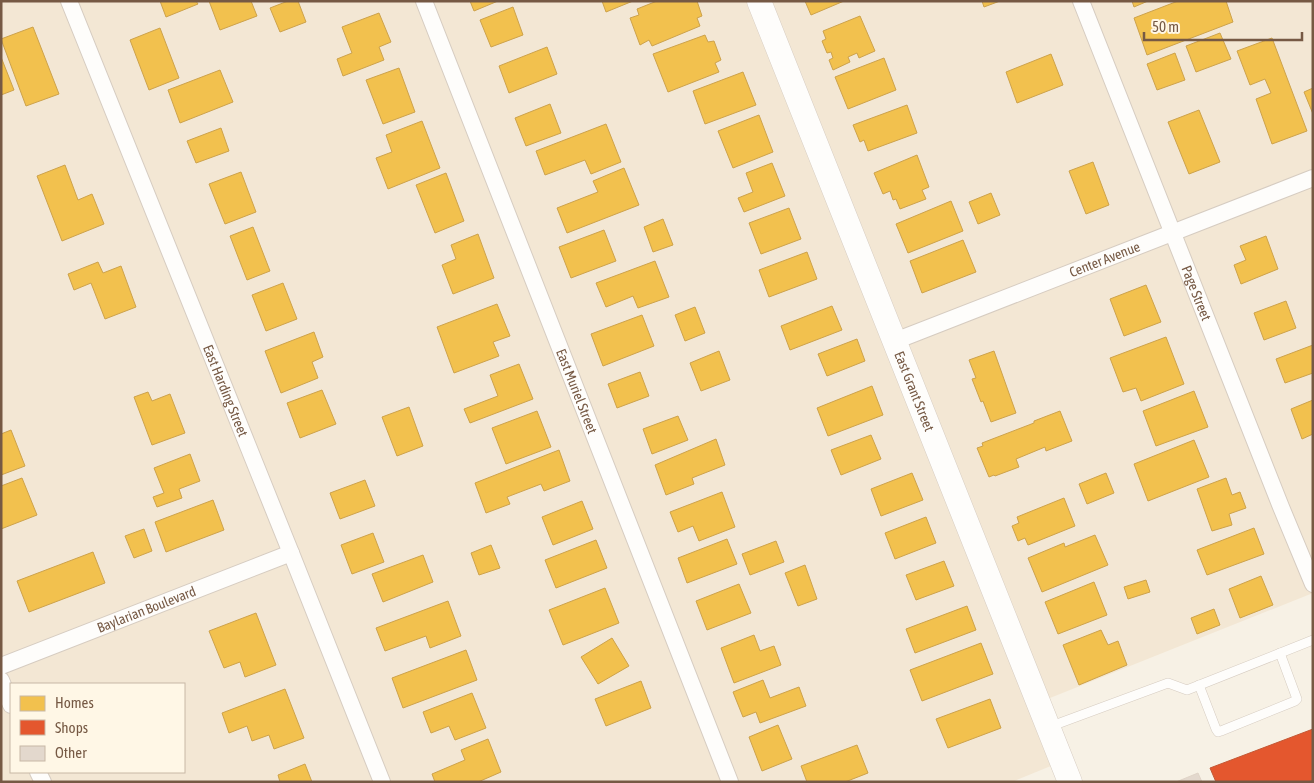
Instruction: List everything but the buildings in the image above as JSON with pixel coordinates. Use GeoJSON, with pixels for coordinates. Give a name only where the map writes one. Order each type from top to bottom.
{"type":"FeatureCollection","features":[{"type":"Feature","properties":{"kind":"street","name":"East Harding Street"},"geometry":{"type":"LineString","coordinates":[[68,1],[382,782]]}},
{"type":"Feature","properties":{"kind":"street","name":"East Muriel Street"},"geometry":{"type":"LineString","coordinates":[[424,1],[730,782]]}},
{"type":"Feature","properties":{"kind":"street","name":"East Grant Street"},"geometry":{"type":"LineString","coordinates":[[759,1],[1070,782]]}},
{"type":"Feature","properties":{"kind":"street","name":"Page Street"},"geometry":{"type":"LineString","coordinates":[[1081,1],[1313,584]]}},
{"type":"Feature","properties":{"kind":"street","name":"Center Avenue"},"geometry":{"type":"LineString","coordinates":[[895,341],[1313,178]]}},
{"type":"Feature","properties":{"kind":"street","name":"Baylarian Boulevard"},"geometry":{"type":"LineString","coordinates":[[1,666],[291,553]]}},
{"type":"Feature","properties":{"kind":"street"},"geometry":{"type":"LineString","coordinates":[[1,680],[10,702]]}},
{"type":"Feature","properties":{"kind":"lane"},"geometry":{"type":"LineString","coordinates":[[1049,727],[1168,683],[1187,690],[1313,640]]}},
{"type":"Feature","properties":{"kind":"lane"},"geometry":{"type":"LineString","coordinates":[[1199,685],[1216,729],[1218,732],[1221,731],[1297,699],[1280,653]]}},
{"type":"Feature","properties":{"kind":"shaded area"},"geometry":{"type":"Polygon","coordinates":[[[1,1],[1313,1],[1313,593],[1040,702],[1063,761],[1012,782],[1,782],[1,1]]]}}]}
